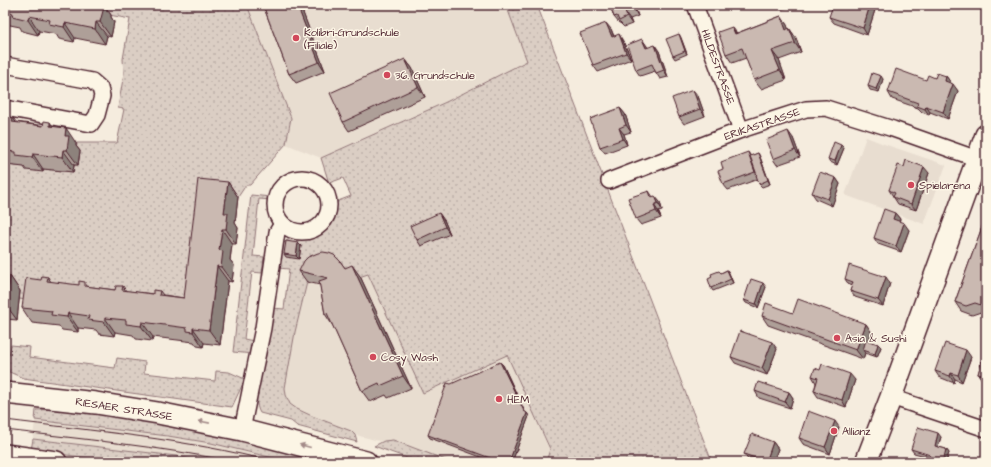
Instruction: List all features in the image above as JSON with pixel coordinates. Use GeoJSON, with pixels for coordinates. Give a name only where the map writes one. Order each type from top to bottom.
{"type":"FeatureCollection","features":[{"type":"Feature","properties":{"kind":"main road"},"geometry":{"type":"LineString","coordinates":[[866,462],[982,160],[986,135]]}},
{"type":"Feature","properties":{"kind":"main road","name":"RIESAER STRASSE"},"geometry":{"type":"LineString","coordinates":[[5,393],[96,403],[158,413],[242,430],[366,462]]}},
{"type":"Feature","properties":{"kind":"main road"},"geometry":{"type":"LineString","coordinates":[[5,455],[56,462]]}},
{"type":"Feature","properties":{"kind":"street","name":"HILDESTRASSE"},"geometry":{"type":"LineString","coordinates":[[695,5],[741,130]]}},
{"type":"Feature","properties":{"kind":"street"},"geometry":{"type":"LineString","coordinates":[[5,65],[92,81],[100,88],[102,96],[98,115],[90,124],[5,108]]}},
{"type":"Feature","properties":{"kind":"street","name":"ERIKASTRASSE"},"geometry":{"type":"LineString","coordinates":[[609,181],[741,130],[806,109],[826,108],[893,129],[982,160]]}},
{"type":"Feature","properties":{"kind":"street"},"geometry":{"type":"LineString","coordinates":[[242,430],[263,328],[277,232],[282,224]]}},
{"type":"Feature","properties":{"kind":"street"},"geometry":{"type":"LineString","coordinates":[[891,398],[986,429]]}},
{"type":"Feature","properties":{"kind":"shaded area"},"geometry":{"type":"Polygon","coordinates":[[[58,5],[247,5],[291,118],[286,144],[250,185],[246,185],[238,197],[194,313],[27,300],[19,299],[20,291],[5,290],[6,165],[73,172],[74,165],[78,165],[80,151],[76,151],[77,143],[117,143],[124,109],[118,108],[124,73],[123,59],[130,19],[58,5]]]}},
{"type":"Feature","properties":{"kind":"shaded area","name":"36. Grundschule"},"geometry":{"type":"Polygon","coordinates":[[[247,5],[506,5],[528,61],[446,102],[321,158],[286,144],[291,118],[247,5]]]}},
{"type":"Feature","properties":{"kind":"shaded area"},"geometry":{"type":"Polygon","coordinates":[[[506,5],[537,5],[712,462],[546,462],[550,449],[507,355],[423,393],[368,274],[353,279],[307,282],[295,332],[285,388],[290,404],[312,416],[351,431],[355,435],[357,442],[297,426],[291,421],[260,413],[257,392],[266,355],[273,308],[284,309],[289,269],[278,268],[282,246],[288,240],[311,234],[323,227],[331,217],[333,203],[351,196],[343,178],[329,183],[321,158],[446,102],[527,61],[506,5]]]}},
{"type":"Feature","properties":{"kind":"shaded area"},"geometry":{"type":"Polygon","coordinates":[[[866,137],[946,165],[924,224],[845,195],[866,137]]]}},
{"type":"Feature","properties":{"kind":"shaded area"},"geometry":{"type":"Polygon","coordinates":[[[251,195],[271,197],[271,200],[259,199],[253,256],[264,257],[262,273],[252,272],[244,339],[254,341],[253,354],[233,352],[251,195]]]}},
{"type":"Feature","properties":{"kind":"shaded area"},"geometry":{"type":"Polygon","coordinates":[[[348,229],[423,392],[507,354],[555,462],[436,462],[379,441],[271,413],[309,246],[348,229]]]}},
{"type":"Feature","properties":{"kind":"shaded area"},"geometry":{"type":"Polygon","coordinates":[[[11,345],[30,347],[29,357],[115,368],[117,358],[145,362],[144,373],[215,381],[216,371],[229,372],[245,379],[232,407],[23,378],[5,370],[5,354],[9,355],[11,345]]]}},
{"type":"Feature","properties":{"kind":"shaded area"},"geometry":{"type":"Polygon","coordinates":[[[65,409],[155,420],[339,462],[290,462],[211,443],[168,436],[35,420],[36,410],[65,409]]]}},
{"type":"Feature","properties":{"kind":"shaded area"},"geometry":{"type":"Polygon","coordinates":[[[35,420],[168,436],[211,443],[290,462],[208,462],[176,456],[33,439],[35,420]]]}},
{"type":"Feature","properties":{"kind":"shaded area"},"geometry":{"type":"Polygon","coordinates":[[[33,439],[176,456],[208,462],[117,462],[31,450],[33,439]]]}},
{"type":"Feature","properties":{"kind":"shaded area"},"geometry":{"type":"Polygon","coordinates":[[[393,440],[451,462],[418,462],[374,446],[384,441],[393,440]]]}},
{"type":"Feature","properties":{"kind":"building"},"geometry":{"type":"Polygon","coordinates":[[[5,5],[100,5],[99,6],[104,7],[100,22],[96,22],[95,29],[65,23],[64,27],[49,24],[50,20],[29,16],[28,20],[12,16],[13,13],[5,11],[5,5]]]}},
{"type":"Feature","properties":{"kind":"building","name":"Kolibri-Grundschule (Filiale)"},"geometry":{"type":"Polygon","coordinates":[[[263,5],[297,5],[319,62],[289,74],[263,5]]]}},
{"type":"Feature","properties":{"kind":"building"},"geometry":{"type":"Polygon","coordinates":[[[610,5],[632,5],[634,9],[625,12],[627,17],[619,21],[617,16],[614,17],[610,5]]]}},
{"type":"Feature","properties":{"kind":"building"},"geometry":{"type":"Polygon","coordinates":[[[833,5],[870,5],[863,28],[829,17],[833,5]]]}},
{"type":"Feature","properties":{"kind":"building"},"geometry":{"type":"Polygon","coordinates":[[[781,16],[786,30],[789,28],[795,43],[772,51],[780,70],[754,80],[742,48],[726,54],[718,32],[732,27],[735,34],[781,16]]]}},
{"type":"Feature","properties":{"kind":"building"},"geometry":{"type":"Polygon","coordinates":[[[606,23],[612,37],[619,34],[626,53],[593,65],[580,33],[606,23]]]}},
{"type":"Feature","properties":{"kind":"building"},"geometry":{"type":"Polygon","coordinates":[[[679,34],[685,51],[673,56],[666,39],[679,34]]]}},
{"type":"Feature","properties":{"kind":"building"},"geometry":{"type":"Polygon","coordinates":[[[642,39],[646,48],[655,45],[664,70],[656,73],[652,64],[636,70],[627,45],[642,39]]]}},
{"type":"Feature","properties":{"kind":"building"},"geometry":{"type":"Polygon","coordinates":[[[405,59],[418,87],[343,122],[330,93],[405,59]]]}},
{"type":"Feature","properties":{"kind":"building"},"geometry":{"type":"Polygon","coordinates":[[[896,69],[926,80],[928,75],[935,78],[937,73],[946,76],[945,81],[953,84],[943,112],[926,106],[925,109],[917,106],[918,103],[888,92],[896,69]]]}},
{"type":"Feature","properties":{"kind":"building"},"geometry":{"type":"Polygon","coordinates":[[[872,73],[881,76],[876,89],[868,86],[872,73]]]}},
{"type":"Feature","properties":{"kind":"building"},"geometry":{"type":"Polygon","coordinates":[[[693,90],[700,109],[679,117],[672,98],[693,90]]]}},
{"type":"Feature","properties":{"kind":"building"},"geometry":{"type":"Polygon","coordinates":[[[620,108],[626,125],[619,128],[623,139],[600,147],[590,119],[620,108]]]}},
{"type":"Feature","properties":{"kind":"building"},"geometry":{"type":"Polygon","coordinates":[[[7,117],[13,118],[12,122],[43,126],[44,121],[50,122],[50,126],[66,128],[65,136],[69,136],[67,150],[63,150],[62,157],[33,154],[32,157],[16,155],[16,152],[5,151],[5,121],[7,117]]]}},
{"type":"Feature","properties":{"kind":"building"},"geometry":{"type":"Polygon","coordinates":[[[788,131],[795,150],[773,159],[766,140],[788,131]]]}},
{"type":"Feature","properties":{"kind":"building"},"geometry":{"type":"Polygon","coordinates":[[[834,142],[841,145],[835,161],[828,159],[834,142]]]}},
{"type":"Feature","properties":{"kind":"building"},"geometry":{"type":"Polygon","coordinates":[[[748,152],[755,172],[723,184],[718,171],[723,169],[721,162],[748,152]]]}},
{"type":"Feature","properties":{"kind":"building"},"geometry":{"type":"Polygon","coordinates":[[[758,153],[768,180],[759,184],[750,156],[758,153]]]}},
{"type":"Feature","properties":{"kind":"building","name":"Spielarena"},"geometry":{"type":"Polygon","coordinates":[[[906,160],[924,167],[911,204],[893,197],[895,193],[889,190],[898,165],[904,167],[906,160]]]}},
{"type":"Feature","properties":{"kind":"building"},"geometry":{"type":"Polygon","coordinates":[[[820,172],[836,178],[828,199],[812,193],[820,172]]]}},
{"type":"Feature","properties":{"kind":"building"},"geometry":{"type":"Polygon","coordinates":[[[198,179],[228,182],[224,213],[228,213],[226,229],[222,229],[219,250],[223,251],[221,267],[217,266],[209,330],[193,328],[193,332],[187,331],[187,328],[142,322],[141,326],[126,324],[126,320],[105,318],[104,322],[88,320],[89,316],[68,313],[67,317],[51,315],[52,311],[22,308],[26,278],[41,280],[42,276],[48,277],[47,281],[79,285],[79,281],[85,282],[85,286],[115,290],[116,286],[123,286],[122,290],[153,294],[153,290],[160,291],[159,295],[184,298],[198,179]]]}},
{"type":"Feature","properties":{"kind":"building"},"geometry":{"type":"Polygon","coordinates":[[[649,191],[651,197],[655,196],[658,203],[654,205],[656,211],[636,219],[628,198],[649,191]]]}},
{"type":"Feature","properties":{"kind":"building"},"geometry":{"type":"Polygon","coordinates":[[[884,209],[895,213],[893,219],[904,223],[896,246],[874,238],[884,209]]]}},
{"type":"Feature","properties":{"kind":"building"},"geometry":{"type":"Polygon","coordinates":[[[439,213],[445,227],[417,240],[410,226],[439,213]]]}},
{"type":"Feature","properties":{"kind":"building"},"geometry":{"type":"Polygon","coordinates":[[[986,216],[986,300],[984,306],[975,303],[966,306],[955,302],[986,216]]]}},
{"type":"Feature","properties":{"kind":"building"},"geometry":{"type":"Polygon","coordinates":[[[286,241],[298,243],[296,256],[284,254],[286,241]]]}},
{"type":"Feature","properties":{"kind":"building","name":"Cosy Wash"},"geometry":{"type":"Polygon","coordinates":[[[323,252],[334,255],[345,268],[352,265],[403,376],[380,386],[379,383],[362,391],[327,313],[325,314],[319,281],[328,278],[299,271],[304,261],[308,257],[323,252]]]}},
{"type":"Feature","properties":{"kind":"building"},"geometry":{"type":"Polygon","coordinates":[[[849,265],[886,277],[878,300],[850,291],[853,282],[845,279],[849,265]]]}},
{"type":"Feature","properties":{"kind":"building"},"geometry":{"type":"Polygon","coordinates":[[[727,270],[731,279],[711,288],[708,279],[712,277],[711,274],[719,271],[721,273],[727,270]]]}},
{"type":"Feature","properties":{"kind":"building"},"geometry":{"type":"Polygon","coordinates":[[[5,276],[10,276],[6,305],[5,305],[5,276]]]}},
{"type":"Feature","properties":{"kind":"building"},"geometry":{"type":"Polygon","coordinates":[[[751,279],[763,283],[756,304],[744,300],[751,279]]]}},
{"type":"Feature","properties":{"kind":"building","name":"Asia & Sushi"},"geometry":{"type":"Polygon","coordinates":[[[798,299],[866,324],[856,350],[762,316],[766,303],[793,313],[798,299]]]}},
{"type":"Feature","properties":{"kind":"building"},"geometry":{"type":"Polygon","coordinates":[[[740,331],[772,342],[762,368],[731,357],[740,331]]]}},
{"type":"Feature","properties":{"kind":"building"},"geometry":{"type":"Polygon","coordinates":[[[866,340],[878,344],[875,354],[863,350],[866,340]]]}},
{"type":"Feature","properties":{"kind":"building"},"geometry":{"type":"Polygon","coordinates":[[[945,343],[966,350],[958,375],[951,373],[950,376],[935,371],[945,343]]]}},
{"type":"Feature","properties":{"kind":"building"},"geometry":{"type":"Polygon","coordinates":[[[986,346],[986,376],[978,374],[986,346]]]}},
{"type":"Feature","properties":{"kind":"building"},"geometry":{"type":"Polygon","coordinates":[[[500,362],[524,411],[527,413],[509,462],[501,462],[428,435],[447,383],[451,384],[500,362]]]}},
{"type":"Feature","properties":{"kind":"building"},"geometry":{"type":"Polygon","coordinates":[[[822,364],[850,374],[842,400],[814,391],[818,378],[812,376],[815,368],[820,370],[822,364]]]}},
{"type":"Feature","properties":{"kind":"building"},"geometry":{"type":"Polygon","coordinates":[[[758,382],[789,392],[785,402],[755,391],[758,382]]]}},
{"type":"Feature","properties":{"kind":"building"},"geometry":{"type":"Polygon","coordinates":[[[808,411],[835,421],[825,447],[799,438],[808,411]]]}},
{"type":"Feature","properties":{"kind":"building"},"geometry":{"type":"Polygon","coordinates":[[[918,427],[938,433],[935,446],[946,449],[943,462],[929,461],[930,455],[911,449],[918,427]]]}},
{"type":"Feature","properties":{"kind":"building"},"geometry":{"type":"Polygon","coordinates":[[[752,434],[773,442],[766,462],[744,454],[752,434]]]}},
{"type":"Feature","properties":{"kind":"building"},"geometry":{"type":"Polygon","coordinates":[[[790,457],[803,462],[788,462],[790,457]]]}},
{"type":"Feature","properties":{"kind":"tram line"},"geometry":{"type":"LineString","coordinates":[[5,420],[106,432],[208,447],[274,462]]}},
{"type":"Feature","properties":{"kind":"tram line"},"geometry":{"type":"LineString","coordinates":[[5,430],[148,447],[234,462]]}},
{"type":"Feature","properties":{"kind":"place","name":"Kolibri-Grundschule (Filiale)"},"geometry":{"type":"Point","coordinates":[296,38]}},
{"type":"Feature","properties":{"kind":"place","name":"36. Grundschule"},"geometry":{"type":"Point","coordinates":[387,75]}},
{"type":"Feature","properties":{"kind":"place","name":"Spielarena"},"geometry":{"type":"Point","coordinates":[911,185]}},
{"type":"Feature","properties":{"kind":"place","name":"Asia & Sushi"},"geometry":{"type":"Point","coordinates":[837,338]}},
{"type":"Feature","properties":{"kind":"place","name":"Cosy Wash"},"geometry":{"type":"Point","coordinates":[373,357]}},
{"type":"Feature","properties":{"kind":"place","name":"HEM"},"geometry":{"type":"Point","coordinates":[499,399]}},
{"type":"Feature","properties":{"kind":"place","name":"Allianz"},"geometry":{"type":"Point","coordinates":[834,431]}}]}
